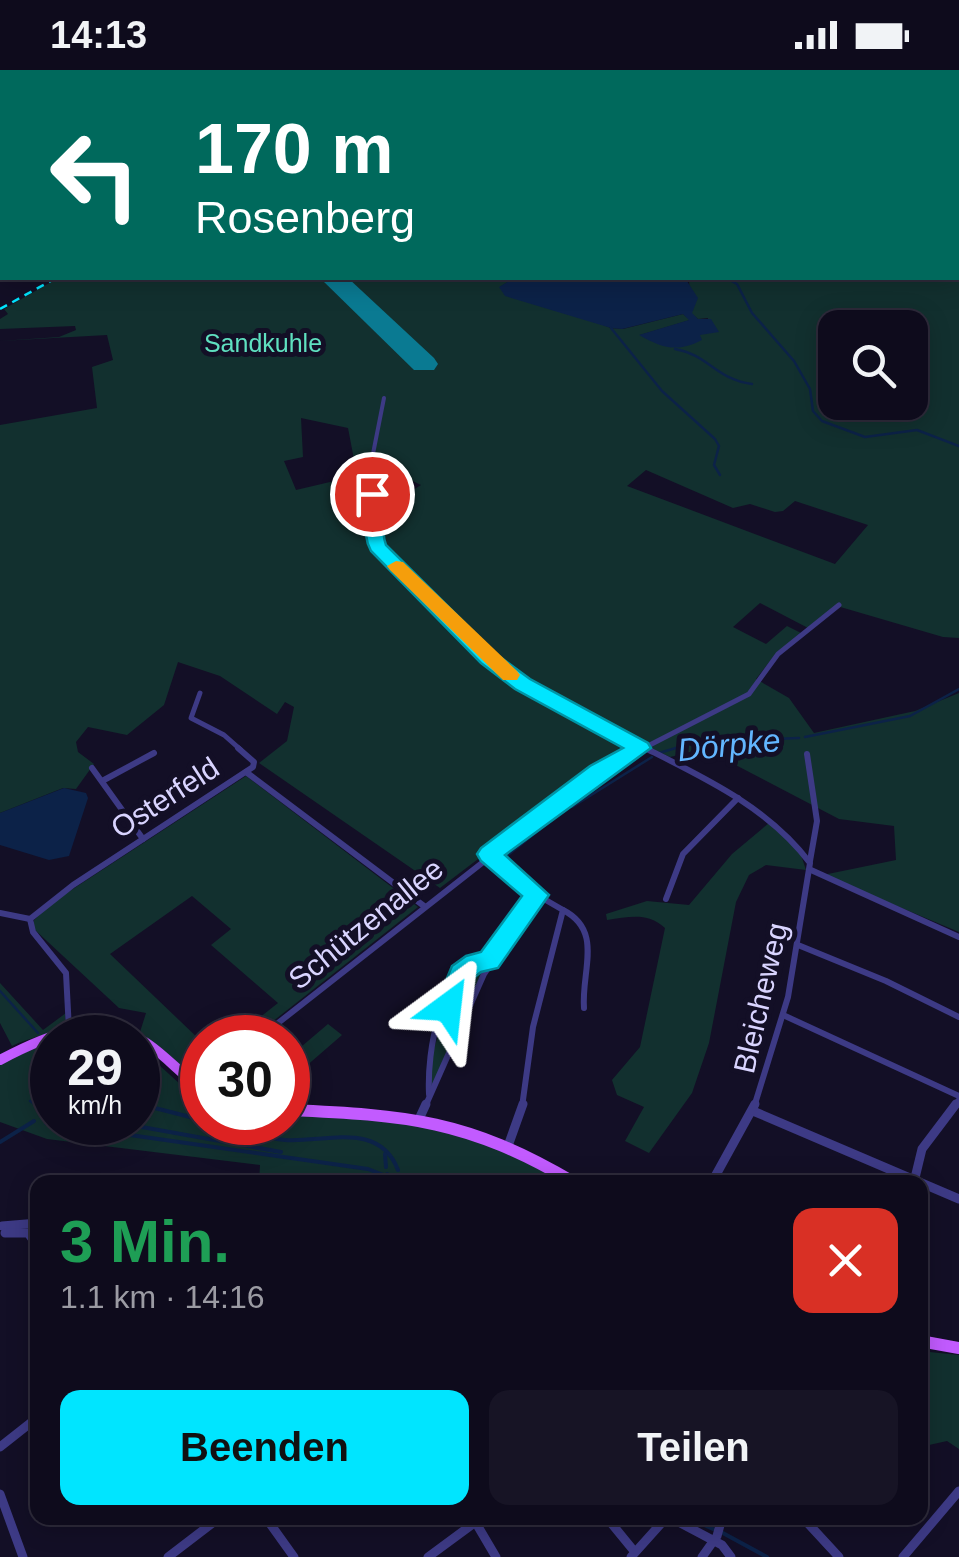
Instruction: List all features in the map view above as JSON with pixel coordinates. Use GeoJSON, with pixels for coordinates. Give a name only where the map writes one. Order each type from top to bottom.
{"type":"FeatureCollection","features":[{"type":"Feature","properties":{"kind":"main road"},"geometry":{"type":"LineString","coordinates":[[0,1060],[30,1045]]}},
{"type":"Feature","properties":{"kind":"main road"},"geometry":{"type":"LineString","coordinates":[[160,1054],[180,1070]]}},
{"type":"Feature","properties":{"kind":"main road"},"geometry":{"type":"LineString","coordinates":[[310,1110],[420,1117],[469,1129],[560,1175]]}},
{"type":"Feature","properties":{"kind":"main road"},"geometry":{"type":"LineString","coordinates":[[928,1345],[959,1348]]}},
{"type":"Feature","properties":{"kind":"street"},"geometry":{"type":"LineString","coordinates":[[384,398],[373,441],[370,476],[380,511],[376,544],[433,604],[510,676],[738,798],[792,837],[810,866],[959,937]]}},
{"type":"Feature","properties":{"kind":"street","name":"Schützenallee"},"geometry":{"type":"LineString","coordinates":[[288,1015],[598,772],[750,694],[778,654],[839,605]]}},
{"type":"Feature","properties":{"kind":"street"},"geometry":{"type":"LineString","coordinates":[[200,692],[191,718],[224,735],[254,762],[246,772]]}},
{"type":"Feature","properties":{"kind":"street"},"geometry":{"type":"LineString","coordinates":[[104,780],[154,753]]}},
{"type":"Feature","properties":{"kind":"street","name":"Bleicheweg"},"geometry":{"type":"LineString","coordinates":[[716,1175],[772,1069],[784,1015],[817,835],[816,798],[807,754]]}},
{"type":"Feature","properties":{"kind":"street"},"geometry":{"type":"LineString","coordinates":[[92,768],[143,840]]}},
{"type":"Feature","properties":{"kind":"street","name":"Osterfeld"},"geometry":{"type":"LineString","coordinates":[[30,919],[37,910],[246,772],[424,906]]}},
{"type":"Feature","properties":{"kind":"street"},"geometry":{"type":"LineString","coordinates":[[666,899],[670,873],[682,851],[738,798]]}},
{"type":"Feature","properties":{"kind":"street"},"geometry":{"type":"LineString","coordinates":[[489,854],[537,895],[579,916],[586,926],[584,1008]]}},
{"type":"Feature","properties":{"kind":"street"},"geometry":{"type":"LineString","coordinates":[[420,1117],[489,960],[537,895]]}},
{"type":"Feature","properties":{"kind":"street"},"geometry":{"type":"LineString","coordinates":[[508,1146],[524,1102],[533,1027],[563,910]]}},
{"type":"Feature","properties":{"kind":"street"},"geometry":{"type":"LineString","coordinates":[[0,913],[30,919],[33,932],[66,973],[71,1015]]}},
{"type":"Feature","properties":{"kind":"street"},"geometry":{"type":"LineString","coordinates":[[798,945],[886,981],[959,1017]]}},
{"type":"Feature","properties":{"kind":"street"},"geometry":{"type":"LineString","coordinates":[[430,1098],[426,1074],[454,985],[474,963],[489,960]]}},
{"type":"Feature","properties":{"kind":"street"},"geometry":{"type":"LineString","coordinates":[[784,1015],[959,1098],[922,1150],[916,1175]]}},
{"type":"Feature","properties":{"kind":"street"},"geometry":{"type":"LineString","coordinates":[[753,1111],[903,1175]]}},
{"type":"Feature","properties":{"kind":"street"},"geometry":{"type":"LineString","coordinates":[[928,1186],[959,1199]]}},
{"type":"Feature","properties":{"kind":"street"},"geometry":{"type":"LineString","coordinates":[[2,1231],[30,1225]]}},
{"type":"Feature","properties":{"kind":"street"},"geometry":{"type":"LineString","coordinates":[[2,1231],[30,1236]]}},
{"type":"Feature","properties":{"kind":"street"},"geometry":{"type":"LineString","coordinates":[[0,1448],[30,1424]]}},
{"type":"Feature","properties":{"kind":"street"},"geometry":{"type":"LineString","coordinates":[[928,1524],[959,1492]]}},
{"type":"Feature","properties":{"kind":"street"},"geometry":{"type":"LineString","coordinates":[[0,1494],[23,1557]]}},
{"type":"Feature","properties":{"kind":"street"},"geometry":{"type":"LineString","coordinates":[[168,1557],[210,1525]]}},
{"type":"Feature","properties":{"kind":"street"},"geometry":{"type":"LineString","coordinates":[[271,1525],[294,1557]]}},
{"type":"Feature","properties":{"kind":"street"},"geometry":{"type":"LineString","coordinates":[[428,1557],[469,1525]]}},
{"type":"Feature","properties":{"kind":"street"},"geometry":{"type":"LineString","coordinates":[[480,1525],[496,1557]]}},
{"type":"Feature","properties":{"kind":"street"},"geometry":{"type":"LineString","coordinates":[[613,1525],[633,1554],[662,1525]]}},
{"type":"Feature","properties":{"kind":"street"},"geometry":{"type":"LineString","coordinates":[[810,1525],[840,1557]]}},
{"type":"Feature","properties":{"kind":"street"},"geometry":{"type":"LineString","coordinates":[[903,1557],[927,1525]]}},
{"type":"Feature","properties":{"kind":"street"},"geometry":{"type":"LineString","coordinates":[[702,1557],[718,1531]]}},
{"type":"Feature","properties":{"kind":"street"},"geometry":{"type":"LineString","coordinates":[[718,1531],[731,1557]]}},
{"type":"Feature","properties":{"kind":"green space","name":"Sandkuhle"},"geometry":{"type":"Polygon","coordinates":[[[55,280],[511,280],[500,287],[611,328],[623,329],[683,314],[690,320],[640,335],[699,335],[705,333],[708,318],[698,319],[691,313],[689,280],[959,280],[959,638],[943,637],[837,606],[810,629],[760,603],[733,627],[766,644],[787,626],[803,634],[778,651],[756,679],[789,698],[814,733],[915,711],[959,693],[959,932],[823,875],[896,860],[894,826],[839,819],[705,749],[670,757],[652,749],[632,749],[595,770],[440,888],[259,763],[287,741],[294,707],[285,702],[277,714],[220,676],[178,662],[164,705],[127,735],[88,727],[76,742],[78,752],[94,764],[76,789],[63,788],[0,813],[0,425],[97,408],[92,367],[113,360],[107,335],[0,341],[59,337],[76,330],[75,326],[0,329],[0,319],[8,314],[4,309],[55,280]],[[301,418],[303,457],[284,461],[296,490],[347,478],[366,493],[373,504],[372,540],[384,508],[421,485],[406,478],[385,481],[367,473],[357,475],[348,428],[301,418]],[[646,470],[627,486],[835,564],[868,525],[795,501],[775,512],[750,504],[733,508],[646,470]]]}},
{"type":"Feature","properties":{"kind":"green space"},"geometry":{"type":"Polygon","coordinates":[[[246,776],[418,907],[281,1015],[263,1015],[278,1003],[211,945],[231,929],[192,896],[110,954],[180,1021],[180,1064],[160,1048],[160,1015],[119,1008],[34,929],[34,920],[53,902],[246,776]]]}},
{"type":"Feature","properties":{"kind":"green space"},"geometry":{"type":"Polygon","coordinates":[[[769,823],[800,852],[806,870],[766,865],[749,875],[736,902],[709,1043],[692,1093],[649,1153],[625,1141],[644,1107],[617,1095],[612,1080],[640,1047],[665,928],[645,918],[607,920],[606,914],[647,901],[689,905],[732,854],[769,823]]]}},
{"type":"Feature","properties":{"kind":"green space"},"geometry":{"type":"Polygon","coordinates":[[[489,961],[429,1097],[426,1074],[454,985],[474,963],[489,961]]]}},
{"type":"Feature","properties":{"kind":"green space"},"geometry":{"type":"Polygon","coordinates":[[[0,983],[30,1016],[30,1039],[12,1046],[0,1023],[0,983]]]}},
{"type":"Feature","properties":{"kind":"green space"},"geometry":{"type":"Polygon","coordinates":[[[328,1024],[342,1035],[310,1063],[310,1039],[328,1024]]]}},
{"type":"Feature","properties":{"kind":"green space"},"geometry":{"type":"Polygon","coordinates":[[[30,1050],[30,1133],[0,1122],[0,1064],[30,1050]]]}},
{"type":"Feature","properties":{"kind":"green space"},"geometry":{"type":"Polygon","coordinates":[[[160,1066],[180,1084],[180,1145],[310,1145],[310,1115],[358,1115],[463,1132],[551,1175],[259,1175],[260,1165],[96,1145],[160,1145],[160,1066]]]}},
{"type":"Feature","properties":{"kind":"green space"},"geometry":{"type":"Polygon","coordinates":[[[928,1352],[959,1355],[959,1449],[947,1441],[928,1445],[928,1352]]]}},
{"type":"Feature","properties":{"kind":"water"},"geometry":{"type":"Polygon","coordinates":[[[511,280],[686,280],[698,298],[692,313],[698,319],[711,319],[719,332],[700,335],[702,340],[685,347],[662,346],[639,335],[689,320],[683,314],[622,329],[611,328],[505,296],[499,287],[511,280]]]}},
{"type":"Feature","properties":{"kind":"water"},"geometry":{"type":"Polygon","coordinates":[[[64,788],[86,793],[88,798],[69,856],[49,860],[0,845],[0,813],[64,788]]]}},
{"type":"Feature","properties":{"kind":"waterway"},"geometry":{"type":"LineString","coordinates":[[730,280],[737,284],[752,313],[794,361],[810,389],[813,411],[822,421],[865,437],[917,430],[959,446]]}},
{"type":"Feature","properties":{"kind":"waterway"},"geometry":{"type":"LineString","coordinates":[[611,328],[662,391],[715,439],[719,446],[714,465],[720,475]]}},
{"type":"Feature","properties":{"kind":"waterway"},"geometry":{"type":"LineString","coordinates":[[675,349],[696,356],[729,377],[752,384]]}},
{"type":"Feature","properties":{"kind":"waterway","name":"Dörpke"},"geometry":{"type":"LineString","coordinates":[[805,737],[910,716],[959,689]]}},
{"type":"Feature","properties":{"kind":"waterway","name":"Dörpke"},"geometry":{"type":"LineString","coordinates":[[659,753],[696,742],[799,738]]}},
{"type":"Feature","properties":{"kind":"waterway","name":"Dörpke"},"geometry":{"type":"LineString","coordinates":[[572,807],[652,757]]}},
{"type":"Feature","properties":{"kind":"waterway","name":"Dörpke"},"geometry":{"type":"LineString","coordinates":[[503,859],[554,818]]}},
{"type":"Feature","properties":{"kind":"waterway"},"geometry":{"type":"LineString","coordinates":[[0,991],[30,1024]]}},
{"type":"Feature","properties":{"kind":"waterway"},"geometry":{"type":"LineString","coordinates":[[160,1109],[180,1114]]}},
{"type":"Feature","properties":{"kind":"waterway"},"geometry":{"type":"LineString","coordinates":[[0,1142],[30,1123]]}},
{"type":"Feature","properties":{"kind":"waterway"},"geometry":{"type":"LineString","coordinates":[[160,1130],[281,1152]]}},
{"type":"Feature","properties":{"kind":"waterway"},"geometry":{"type":"LineString","coordinates":[[160,1139],[368,1169],[383,1175]]}},
{"type":"Feature","properties":{"kind":"waterway"},"geometry":{"type":"LineString","coordinates":[[310,1139],[364,1139],[389,1154],[398,1170]]}},
{"type":"Feature","properties":{"kind":"waterway"},"geometry":{"type":"LineString","coordinates":[[385,1154],[386,1167]]}},
{"type":"Feature","properties":{"kind":"waterway"},"geometry":{"type":"LineString","coordinates":[[704,1525],[713,1529]]}},
{"type":"Feature","properties":{"kind":"waterway"},"geometry":{"type":"LineString","coordinates":[[721,1532],[767,1557]]}},
{"type":"Feature","properties":{"kind":"runway"},"geometry":{"type":"LineString","coordinates":[[335,280],[424,364]]}},
{"type":"Feature","properties":{"kind":"railway"},"geometry":{"type":"LineString","coordinates":[[0,309],[52,280]]}},
{"type":"Feature","properties":{"kind":"slow traffic"},"geometry":{"type":"LineString","coordinates":[[396,566],[510,675]]}},
{"type":"Feature","properties":{"kind":"route"},"geometry":{"type":"LineString","coordinates":[[372,494],[380,511],[374,536],[378,547],[488,658],[523,684],[640,748],[598,772],[489,854],[537,895],[489,960],[474,963],[461,974],[448,1007]]}}]}
